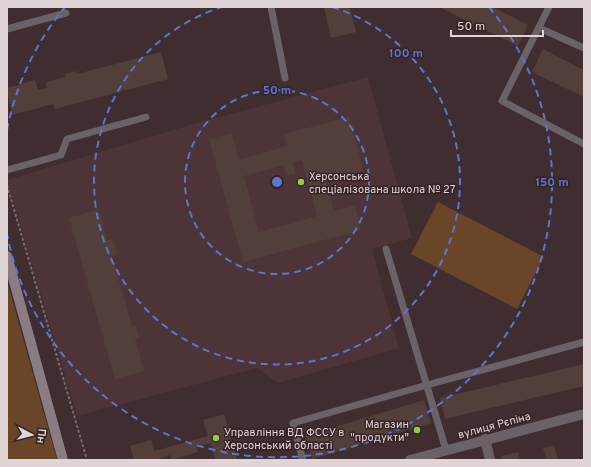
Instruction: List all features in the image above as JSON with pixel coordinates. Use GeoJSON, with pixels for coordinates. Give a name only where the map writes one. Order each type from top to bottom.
{"type":"FeatureCollection","features":[{"type":"Feature","properties":{"kind":"street"},"geometry":{"type":"LineString","coordinates":[[7,256],[63,460]]}},
{"type":"Feature","properties":{"kind":"street","name":"вулиця Рєпіна"},"geometry":{"type":"LineString","coordinates":[[410,460],[584,414]]}},
{"type":"Feature","properties":{"kind":"street"},"geometry":{"type":"LineString","coordinates":[[485,439],[490,460]]}},
{"type":"Feature","properties":{"kind":"lane"},"geometry":{"type":"LineString","coordinates":[[270,7],[286,78]]}},
{"type":"Feature","properties":{"kind":"lane"},"geometry":{"type":"LineString","coordinates":[[549,7],[502,100],[584,144]]}},
{"type":"Feature","properties":{"kind":"lane"},"geometry":{"type":"LineString","coordinates":[[7,29],[66,12]]}},
{"type":"Feature","properties":{"kind":"lane"},"geometry":{"type":"LineString","coordinates":[[539,28],[584,48]]}},
{"type":"Feature","properties":{"kind":"lane"},"geometry":{"type":"LineString","coordinates":[[7,170],[61,155],[67,139],[146,117]]}},
{"type":"Feature","properties":{"kind":"lane"},"geometry":{"type":"LineString","coordinates":[[386,249],[446,450]]}},
{"type":"Feature","properties":{"kind":"lane"},"geometry":{"type":"LineString","coordinates":[[303,460],[294,423],[584,342]]}},
{"type":"Feature","properties":{"kind":"path"},"geometry":{"type":"LineString","coordinates":[[7,185],[87,460]]}},
{"type":"Feature","properties":{"kind":"shaded area"},"geometry":{"type":"Polygon","coordinates":[[[368,77],[412,238],[372,249],[399,348],[278,383],[257,368],[77,416],[7,180],[190,125],[368,77]]]}},
{"type":"Feature","properties":{"kind":"shaded area"},"geometry":{"type":"Polygon","coordinates":[[[438,202],[544,257],[517,309],[411,254],[438,202]]]}},
{"type":"Feature","properties":{"kind":"shaded area"},"geometry":{"type":"Polygon","coordinates":[[[7,281],[57,460],[7,460],[7,281]]]}},
{"type":"Feature","properties":{"kind":"building"},"geometry":{"type":"Polygon","coordinates":[[[324,7],[350,7],[356,32],[331,38],[324,7]]]}},
{"type":"Feature","properties":{"kind":"building"},"geometry":{"type":"Polygon","coordinates":[[[439,7],[493,7],[528,25],[518,46],[439,7]]]}},
{"type":"Feature","properties":{"kind":"building"},"geometry":{"type":"Polygon","coordinates":[[[543,49],[584,70],[584,97],[532,72],[543,49]]]}},
{"type":"Feature","properties":{"kind":"building"},"geometry":{"type":"Polygon","coordinates":[[[161,52],[168,79],[55,109],[53,104],[12,115],[7,88],[35,80],[38,90],[47,88],[46,82],[65,77],[65,74],[76,71],[77,74],[161,52]]]}},
{"type":"Feature","properties":{"kind":"building"},"geometry":{"type":"Polygon","coordinates":[[[349,117],[364,171],[326,181],[334,211],[355,205],[361,230],[243,262],[209,139],[232,133],[239,160],[287,146],[284,134],[349,117]],[[302,160],[293,162],[296,174],[287,176],[284,165],[244,176],[259,232],[317,216],[302,160]]]}},
{"type":"Feature","properties":{"kind":"building"},"geometry":{"type":"Polygon","coordinates":[[[99,209],[107,240],[113,239],[117,254],[112,256],[132,326],[136,325],[139,338],[135,339],[144,371],[115,379],[69,218],[99,209]]]}},
{"type":"Feature","properties":{"kind":"building"},"geometry":{"type":"Polygon","coordinates":[[[584,364],[584,386],[445,419],[440,398],[584,364]]]}},
{"type":"Feature","properties":{"kind":"building"},"geometry":{"type":"Polygon","coordinates":[[[424,400],[431,423],[312,459],[305,436],[424,400]]]}},
{"type":"Feature","properties":{"kind":"building","name":"Управління ВД ФССУ в Херсонський області"},"geometry":{"type":"Polygon","coordinates":[[[224,414],[237,459],[215,460],[211,443],[196,447],[198,452],[172,460],[170,455],[157,460],[134,460],[130,446],[151,440],[154,451],[208,436],[203,420],[224,414]]]}},
{"type":"Feature","properties":{"kind":"building"},"geometry":{"type":"Polygon","coordinates":[[[554,445],[558,460],[547,460],[543,448],[554,445]]]}},
{"type":"Feature","properties":{"kind":"building"},"geometry":{"type":"Polygon","coordinates":[[[518,452],[520,460],[502,460],[501,456],[518,452]]]}},
{"type":"Feature","properties":{"kind":"place","name":"Херсонська спеціалізована школа № 27"},"geometry":{"type":"Point","coordinates":[301,182]}},
{"type":"Feature","properties":{"kind":"place","name":"Магазин \"продукти\""},"geometry":{"type":"Point","coordinates":[417,430]}},
{"type":"Feature","properties":{"kind":"place","name":"Управління ВД ФССУ в Херсонський області"},"geometry":{"type":"Point","coordinates":[216,438]}}]}
